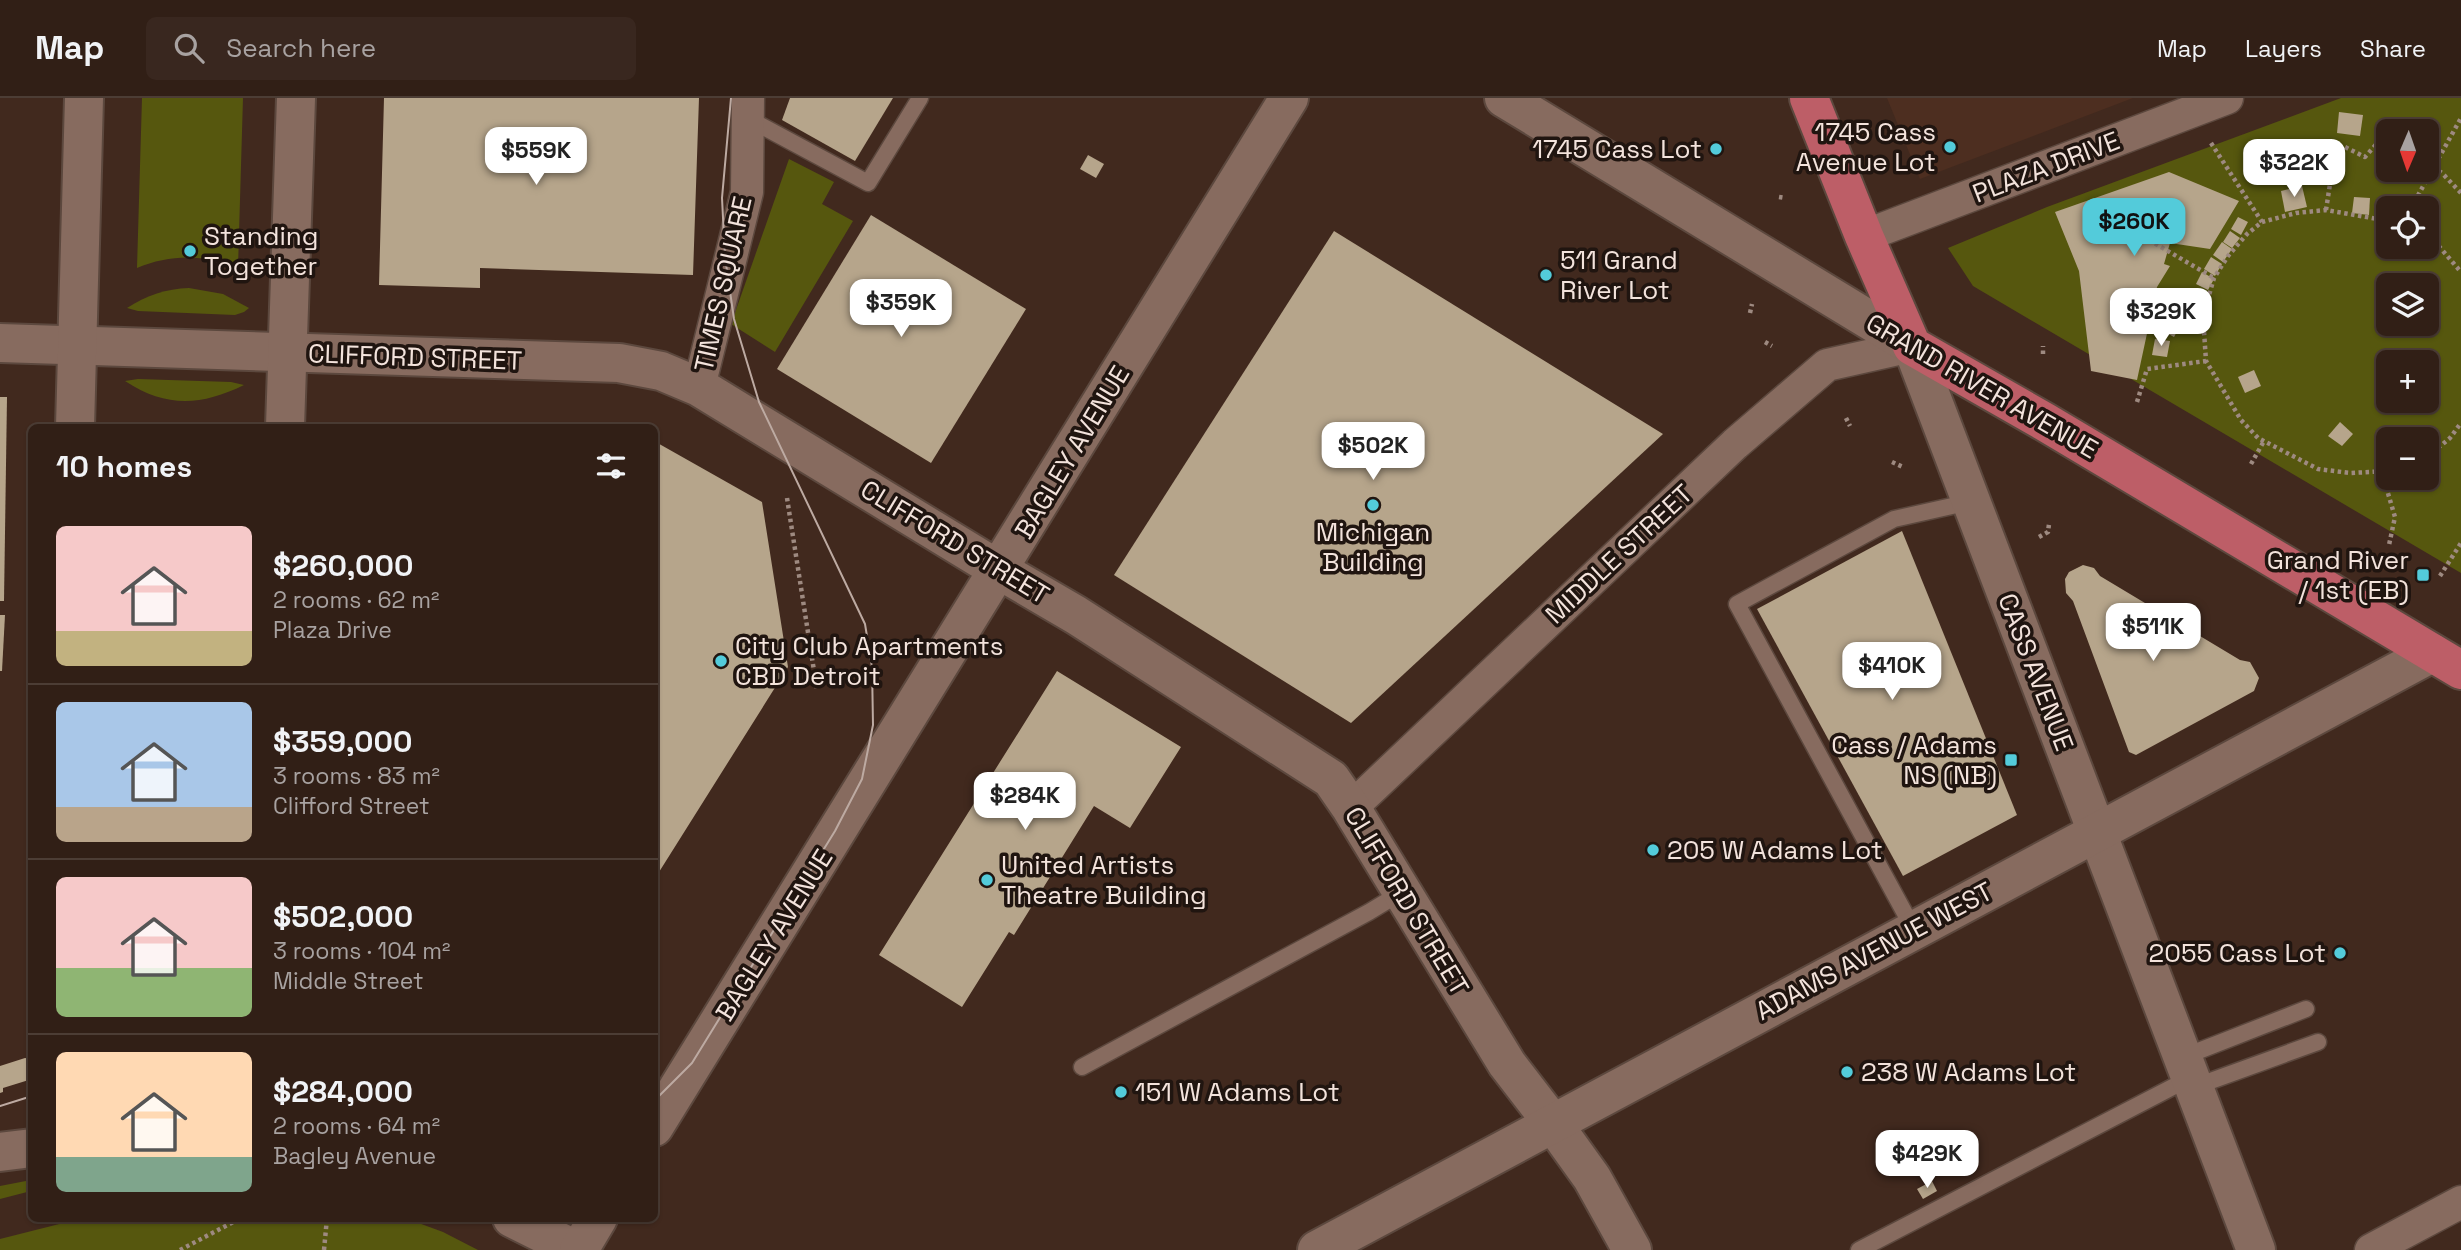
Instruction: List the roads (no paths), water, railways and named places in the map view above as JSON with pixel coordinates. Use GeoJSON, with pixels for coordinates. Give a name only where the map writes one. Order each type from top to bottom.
{"type":"FeatureCollection","features":[{"type":"Feature","properties":{"kind":"main road","name":"CASS AVENUE"},"geometry":{"type":"LineString","coordinates":[[1809,98],[1864,236],[1912,346]]}},
{"type":"Feature","properties":{"kind":"main road","name":"GRAND RIVER AVENUE"},"geometry":{"type":"LineString","coordinates":[[1912,346],[2045,422],[2446,662]]}},
{"type":"Feature","properties":{"kind":"street"},"geometry":{"type":"LineString","coordinates":[[75,424],[84,98]]}},
{"type":"Feature","properties":{"kind":"street"},"geometry":{"type":"LineString","coordinates":[[285,424],[296,98]]}},
{"type":"Feature","properties":{"kind":"street","name":"BAGLEY AVENUE"},"geometry":{"type":"LineString","coordinates":[[658,1121],[1289,98]]}},
{"type":"Feature","properties":{"kind":"street","name":"GRAND RIVER AVENUE"},"geometry":{"type":"LineString","coordinates":[[1504,98],[1912,346]]}},
{"type":"Feature","properties":{"kind":"street","name":"PLAZA DRIVE"},"geometry":{"type":"LineString","coordinates":[[1864,236],[2227,98]]}},
{"type":"Feature","properties":{"kind":"street","name":"TIMES SQUARE"},"geometry":{"type":"LineString","coordinates":[[699,387],[747,191],[747,108]]}},
{"type":"Feature","properties":{"kind":"street","name":"CLIFFORD STREET"},"geometry":{"type":"LineString","coordinates":[[0,343],[620,363],[661,371],[699,387],[1076,615],[1331,779],[1507,1064],[1592,1178],[1632,1250]]}},
{"type":"Feature","properties":{"kind":"street","name":"CASS AVENUE"},"geometry":{"type":"LineString","coordinates":[[1912,346],[2256,1250]]}},
{"type":"Feature","properties":{"kind":"street","name":"MIDDLE STREET"},"geometry":{"type":"LineString","coordinates":[[1351,808],[1735,444],[1826,365],[1912,346]]}},
{"type":"Feature","properties":{"kind":"street","name":"ADAMS AVENUE WEST"},"geometry":{"type":"LineString","coordinates":[[1317,1250],[2097,831],[2446,662]]}},
{"type":"Feature","properties":{"kind":"street"},"geometry":{"type":"LineString","coordinates":[[0,1152],[28,1148]]}},
{"type":"Feature","properties":{"kind":"street"},"geometry":{"type":"LineString","coordinates":[[2371,1250],[2461,1202]]}},
{"type":"Feature","properties":{"kind":"street"},"geometry":{"type":"LineString","coordinates":[[520,1222],[577,1250],[595,1222]]}},
{"type":"Feature","properties":{"kind":"lane"},"geometry":{"type":"LineString","coordinates":[[747,108],[869,183],[920,98]]}},
{"type":"Feature","properties":{"kind":"lane"},"geometry":{"type":"LineString","coordinates":[[1914,930],[1737,604],[1894,519],[1970,502]]}},
{"type":"Feature","properties":{"kind":"lane"},"geometry":{"type":"LineString","coordinates":[[1082,1067],[1369,912],[1402,891]]}},
{"type":"Feature","properties":{"kind":"lane"},"geometry":{"type":"LineString","coordinates":[[1859,1250],[2306,1009]]}},
{"type":"Feature","properties":{"kind":"lane"},"geometry":{"type":"LineString","coordinates":[[2189,1074],[2318,1042]]}},
{"type":"Feature","properties":{"kind":"tram line"},"geometry":{"type":"LineString","coordinates":[[658,1097],[692,1063],[835,831],[862,779],[873,725],[872,667],[865,624],[759,402],[734,319],[725,257],[722,198],[731,98]]}},
{"type":"Feature","properties":{"kind":"tram line"},"geometry":{"type":"LineString","coordinates":[[0,1106],[28,1097]]}},
{"type":"Feature","properties":{"kind":"place","name":"1745 Cass Avenue Lot"},"geometry":{"type":"Point","coordinates":[1950,147]}},
{"type":"Feature","properties":{"kind":"place","name":"1745 Cass Lot"},"geometry":{"type":"Point","coordinates":[1716,149]}},
{"type":"Feature","properties":{"kind":"place","name":"Standing Together"},"geometry":{"type":"Point","coordinates":[190,251]}},
{"type":"Feature","properties":{"kind":"place","name":"511 Grand River Lot"},"geometry":{"type":"Point","coordinates":[1546,275]}},
{"type":"Feature","properties":{"kind":"place","name":"Michigan Building"},"geometry":{"type":"Point","coordinates":[1373,505]}},
{"type":"Feature","properties":{"kind":"place","name":"Grand River / 1st (EB)"},"geometry":{"type":"Point","coordinates":[2423,575]}},
{"type":"Feature","properties":{"kind":"place","name":"City Club Apartments CBD Detroit"},"geometry":{"type":"Point","coordinates":[721,661]}},
{"type":"Feature","properties":{"kind":"place","name":"Cass / Adams NS (NB)"},"geometry":{"type":"Point","coordinates":[2011,760]}},
{"type":"Feature","properties":{"kind":"place","name":"205 W Adams Lot"},"geometry":{"type":"Point","coordinates":[1653,850]}},
{"type":"Feature","properties":{"kind":"place","name":"United Artists Theatre Building"},"geometry":{"type":"Point","coordinates":[987,880]}},
{"type":"Feature","properties":{"kind":"place","name":"2055 Cass Lot"},"geometry":{"type":"Point","coordinates":[2340,953]}},
{"type":"Feature","properties":{"kind":"place","name":"238 W Adams Lot"},"geometry":{"type":"Point","coordinates":[1847,1072]}},
{"type":"Feature","properties":{"kind":"place","name":"151 W Adams Lot"},"geometry":{"type":"Point","coordinates":[1121,1092]}}]}
